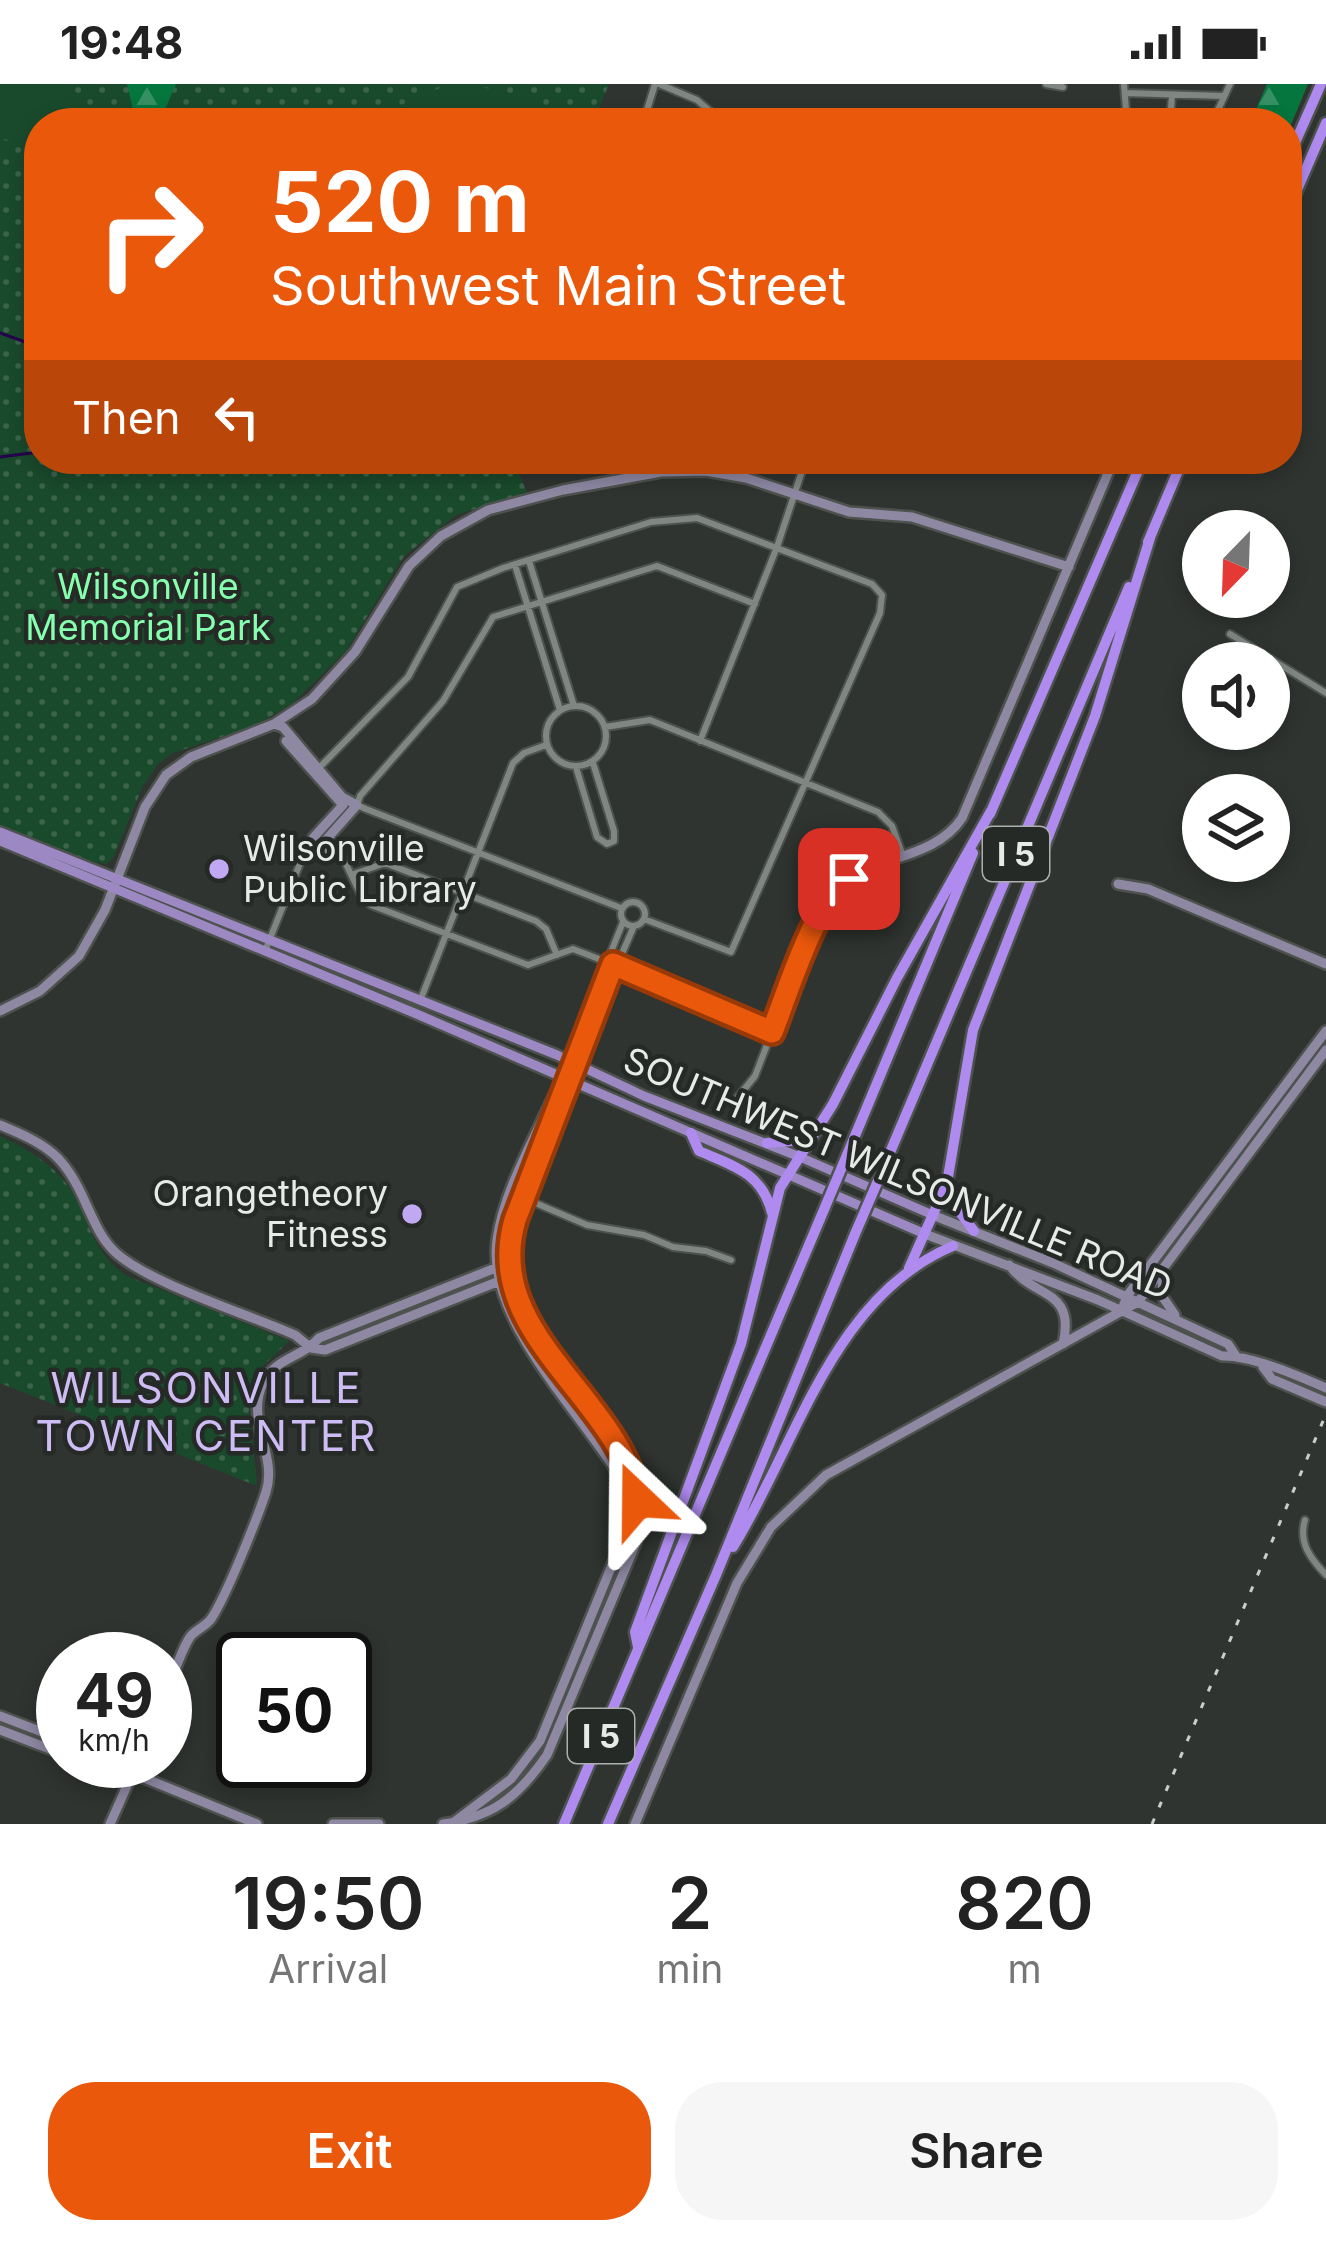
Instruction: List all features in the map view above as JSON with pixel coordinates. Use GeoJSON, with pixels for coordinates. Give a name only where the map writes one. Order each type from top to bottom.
{"type":"FeatureCollection","features":[{"type":"Feature","properties":{"kind":"highway"},"geometry":{"type":"LineString","coordinates":[[1302,128],[1322,84]]}},
{"type":"Feature","properties":{"kind":"highway"},"geometry":{"type":"LineString","coordinates":[[1302,179],[1326,123]]}},
{"type":"Feature","properties":{"kind":"highway","name":"I 5"},"geometry":{"type":"LineString","coordinates":[[564,1824],[1137,474]]}},
{"type":"Feature","properties":{"kind":"highway","name":"I 5"},"geometry":{"type":"LineString","coordinates":[[608,1824],[1177,474]]}},
{"type":"Feature","properties":{"kind":"highway","name":"I 5"},"geometry":{"type":"LineString","coordinates":[[716,1575],[823,1375],[868,1311],[909,1268],[935,1216],[947,1183],[973,1030],[1095,716],[1150,538]]}},
{"type":"Feature","properties":{"kind":"highway","name":"I 5"},"geometry":{"type":"LineString","coordinates":[[638,1647],[635,1632],[741,1344],[780,1188],[823,1122],[991,811]]}},
{"type":"Feature","properties":{"kind":"highway"},"geometry":{"type":"LineString","coordinates":[[766,1143],[793,1140],[823,1122]]}},
{"type":"Feature","properties":{"kind":"highway"},"geometry":{"type":"LineString","coordinates":[[691,1133],[699,1150],[756,1179],[773,1216]]}},
{"type":"Feature","properties":{"kind":"highway"},"geometry":{"type":"LineString","coordinates":[[947,1183],[974,1231]]}},
{"type":"Feature","properties":{"kind":"highway","name":"I 5"},"geometry":{"type":"LineString","coordinates":[[909,1268],[953,1246]]}},
{"type":"Feature","properties":{"kind":"main road","name":"SOUTHWEST WILSONVILLE ROAD"},"geometry":{"type":"LineString","coordinates":[[0,832],[925,1234]]}},
{"type":"Feature","properties":{"kind":"main road","name":"SOUTHWEST WILSONVILLE ROAD"},"geometry":{"type":"LineString","coordinates":[[0,842],[115,883]]}},
{"type":"Feature","properties":{"kind":"main road","name":"SOUTHWEST WILSONVILLE ROAD"},"geometry":{"type":"LineString","coordinates":[[267,946],[420,1001],[935,1216]]}},
{"type":"Feature","properties":{"kind":"street"},"geometry":{"type":"LineString","coordinates":[[657,84],[706,108]]}},
{"type":"Feature","properties":{"kind":"street"},"geometry":{"type":"LineString","coordinates":[[1046,84],[1063,87]]}},
{"type":"Feature","properties":{"kind":"street"},"geometry":{"type":"LineString","coordinates":[[1219,108],[1230,84]]}},
{"type":"Feature","properties":{"kind":"street"},"geometry":{"type":"LineString","coordinates":[[1125,89],[1224,96]]}},
{"type":"Feature","properties":{"kind":"street"},"geometry":{"type":"LineString","coordinates":[[1171,108],[1172,95]]}},
{"type":"Feature","properties":{"kind":"street"},"geometry":{"type":"LineString","coordinates":[[0,1011],[40,991],[74,962],[95,930],[148,802],[166,775],[191,757],[274,724],[302,707],[362,643],[396,581],[418,556],[454,527],[488,510],[563,490],[657,474]]}},
{"type":"Feature","properties":{"kind":"street"},"geometry":{"type":"LineString","coordinates":[[731,474],[849,512],[912,517],[1069,567]]}},
{"type":"Feature","properties":{"kind":"street"},"geometry":{"type":"LineString","coordinates":[[700,741],[802,474]]}},
{"type":"Feature","properties":{"kind":"street"},"geometry":{"type":"LineString","coordinates":[[738,1097],[749,1086],[829,896],[844,881],[942,840],[966,812],[1108,474]]}},
{"type":"Feature","properties":{"kind":"street"},"geometry":{"type":"LineString","coordinates":[[316,771],[407,677],[457,587],[529,560],[651,522],[698,518],[872,584],[882,595],[880,613],[731,952],[644,919]]}},
{"type":"Feature","properties":{"kind":"street"},"geometry":{"type":"LineString","coordinates":[[529,560],[574,706]]}},
{"type":"Feature","properties":{"kind":"street"},"geometry":{"type":"LineString","coordinates":[[515,565],[560,710]]}},
{"type":"Feature","properties":{"kind":"street"},"geometry":{"type":"LineString","coordinates":[[267,946],[305,851],[324,842],[443,701],[487,622],[527,605],[657,566],[755,604]]}},
{"type":"Feature","properties":{"kind":"street"},"geometry":{"type":"LineString","coordinates":[[1230,634],[1324,689]]}},
{"type":"Feature","properties":{"kind":"street"},"geometry":{"type":"LineString","coordinates":[[574,706],[595,712],[605,728],[604,746],[592,762],[576,766],[561,763],[546,745],[547,727],[560,710],[574,706]]}},
{"type":"Feature","properties":{"kind":"street"},"geometry":{"type":"LineString","coordinates":[[605,728],[650,720],[805,781],[886,818],[903,856]]}},
{"type":"Feature","properties":{"kind":"street"},"geometry":{"type":"LineString","coordinates":[[274,724],[283,728],[316,771],[355,804],[621,908]]}},
{"type":"Feature","properties":{"kind":"street"},"geometry":{"type":"LineString","coordinates":[[420,1001],[513,764],[524,753],[546,745]]}},
{"type":"Feature","properties":{"kind":"street"},"geometry":{"type":"LineString","coordinates":[[576,766],[598,839],[611,843],[614,831],[592,762]]}},
{"type":"Feature","properties":{"kind":"street"},"geometry":{"type":"LineString","coordinates":[[314,846],[343,858],[365,902],[528,965],[573,949],[772,1032]]}},
{"type":"Feature","properties":{"kind":"street"},"geometry":{"type":"LineString","coordinates":[[352,875],[379,862],[536,921],[546,929],[556,955]]}},
{"type":"Feature","properties":{"kind":"street"},"geometry":{"type":"LineString","coordinates":[[1118,884],[1148,889],[1326,964]]}},
{"type":"Feature","properties":{"kind":"street"},"geometry":{"type":"LineString","coordinates":[[443,1824],[469,1822],[500,1806],[547,1755],[627,1569],[638,1531],[637,1490],[626,1463],[524,1314],[508,1262],[512,1228],[567,1091],[573,1063],[613,964],[634,926],[644,919],[645,909],[638,902],[621,908]]}},
{"type":"Feature","properties":{"kind":"street"},"geometry":{"type":"LineString","coordinates":[[613,964],[611,952],[623,922],[621,908]]}},
{"type":"Feature","properties":{"kind":"street"},"geometry":{"type":"LineString","coordinates":[[623,922],[634,926]]}},
{"type":"Feature","properties":{"kind":"street"},"geometry":{"type":"LineString","coordinates":[[1133,1299],[1326,1031]]}},
{"type":"Feature","properties":{"kind":"street"},"geometry":{"type":"LineString","coordinates":[[635,1824],[737,1583],[782,1514],[841,1466],[1121,1312],[1163,1269],[1326,1050]]}},
{"type":"Feature","properties":{"kind":"street"},"geometry":{"type":"LineString","coordinates":[[453,1822],[511,1779],[539,1742],[614,1566],[627,1522],[625,1495],[616,1471],[516,1327],[496,1268],[497,1238],[512,1193],[558,1086],[567,1079]]}},
{"type":"Feature","properties":{"kind":"street"},"geometry":{"type":"LineString","coordinates":[[0,1125],[43,1144],[61,1158],[103,1239],[122,1258],[295,1335],[311,1348],[325,1350],[510,1277]]}},
{"type":"Feature","properties":{"kind":"street"},"geometry":{"type":"LineString","coordinates":[[512,1193],[587,1225],[644,1234],[731,1260]]}},
{"type":"Feature","properties":{"kind":"street","name":"SOUTHWEST WILSONVILLE ROAD"},"geometry":{"type":"LineString","coordinates":[[935,1216],[1133,1299],[1228,1344],[1235,1354],[1263,1367],[1278,1367],[1326,1388]]}},
{"type":"Feature","properties":{"kind":"street","name":"SOUTHWEST WILSONVILLE ROAD"},"geometry":{"type":"LineString","coordinates":[[925,1234],[1222,1356],[1235,1354]]}},
{"type":"Feature","properties":{"kind":"street"},"geometry":{"type":"LineString","coordinates":[[192,1634],[213,1616],[268,1486],[269,1465],[257,1414],[262,1385],[282,1360],[311,1348],[319,1338],[508,1262]]}},
{"type":"Feature","properties":{"kind":"street"},"geometry":{"type":"LineString","coordinates":[[1009,1265],[1020,1280],[1059,1302],[1066,1315],[1063,1344]]}},
{"type":"Feature","properties":{"kind":"street"},"geometry":{"type":"LineString","coordinates":[[1163,1269],[1163,1299],[1184,1324]]}},
{"type":"Feature","properties":{"kind":"street","name":"SOUTHWEST WILSONVILLE ROAD"},"geometry":{"type":"LineString","coordinates":[[1263,1367],[1272,1379],[1326,1402]]}},
{"type":"Feature","properties":{"kind":"street"},"geometry":{"type":"LineString","coordinates":[[1305,1520],[1306,1551],[1326,1575]]}},
{"type":"Feature","properties":{"kind":"street"},"geometry":{"type":"LineString","coordinates":[[0,1716],[36,1730]]}},
{"type":"Feature","properties":{"kind":"street"},"geometry":{"type":"LineString","coordinates":[[0,1730],[36,1744]]}},
{"type":"Feature","properties":{"kind":"street"},"geometry":{"type":"LineString","coordinates":[[110,1824],[126,1788]]}},
{"type":"Feature","properties":{"kind":"street"},"geometry":{"type":"LineString","coordinates":[[168,1788],[256,1824]]}},
{"type":"Feature","properties":{"kind":"street"},"geometry":{"type":"LineString","coordinates":[[333,1824],[379,1824]]}},
{"type":"Feature","properties":{"kind":"green space","name":"Wilsonville Memorial Park"},"geometry":{"type":"Polygon","coordinates":[[[0,84],[609,84],[599,108],[24,108],[24,474],[519,474],[527,492],[456,515],[404,556],[346,651],[293,703],[254,726],[173,753],[158,764],[106,864],[74,858],[0,828],[0,84]]]}},
{"type":"Feature","properties":{"kind":"green space"},"geometry":{"type":"Polygon","coordinates":[[[0,84],[75,84],[69,108],[24,108],[24,144],[0,138],[0,84]]]}},
{"type":"Feature","properties":{"kind":"green space"},"geometry":{"type":"Polygon","coordinates":[[[127,84],[176,84],[166,108],[133,108],[127,84]]]}},
{"type":"Feature","properties":{"kind":"green space"},"geometry":{"type":"Polygon","coordinates":[[[449,84],[472,84],[534,102],[532,108],[394,108],[449,84]]]}},
{"type":"Feature","properties":{"kind":"green space"},"geometry":{"type":"Polygon","coordinates":[[[1267,84],[1308,84],[1298,108],[1257,108],[1267,84]]]}},
{"type":"Feature","properties":{"kind":"green space"},"geometry":{"type":"Polygon","coordinates":[[[0,1136],[60,1176],[104,1254],[127,1276],[289,1341],[259,1370],[248,1398],[257,1486],[0,1383],[0,1136]]]}},
{"type":"Feature","properties":{"kind":"waterway"},"geometry":{"type":"LineString","coordinates":[[0,333],[24,342]]}},
{"type":"Feature","properties":{"kind":"waterway"},"geometry":{"type":"LineString","coordinates":[[0,457],[24,454]]}},
{"type":"Feature","properties":{"kind":"railway"},"geometry":{"type":"LineString","coordinates":[[1152,1824],[1326,1414]]}},
{"type":"Feature","properties":{"kind":"place","name":"Wilsonville Public Library"},"geometry":{"type":"Point","coordinates":[219,869]}},
{"type":"Feature","properties":{"kind":"place","name":"Orangetheory Fitness"},"geometry":{"type":"Point","coordinates":[412,1214]}},
{"type":"Feature","properties":{"kind":"district","name":"WILSONVILLE TOWN CENTER"},"geometry":{"type":"Point","coordinates":[207,1411]}},
{"type":"Feature","properties":{"kind":"route"},"geometry":{"type":"LineString","coordinates":[[638,1500],[626,1463],[518,1303],[508,1262],[515,1220],[613,964],[772,1032],[823,907],[849,879]]}}]}
